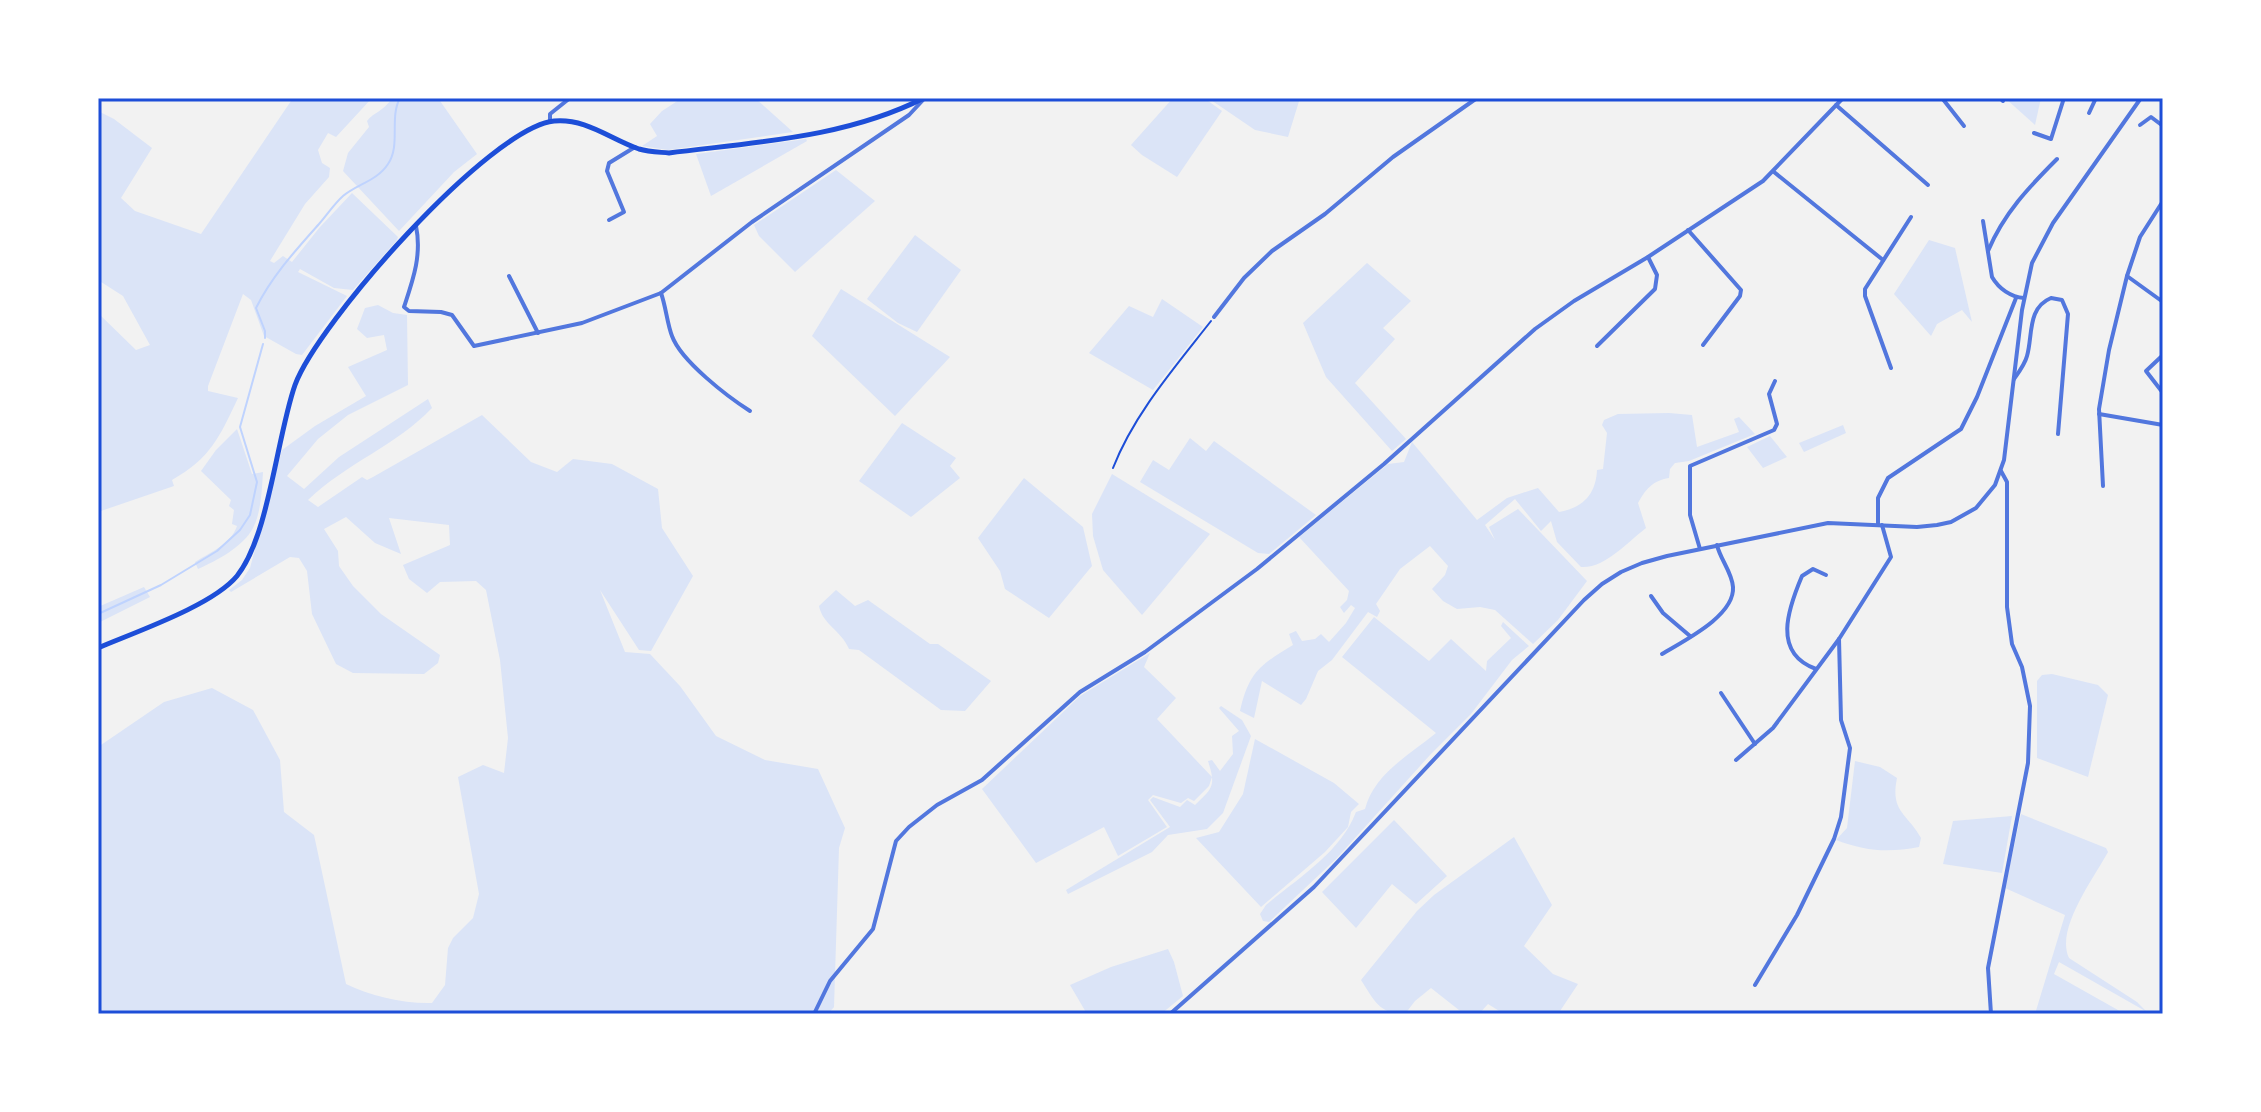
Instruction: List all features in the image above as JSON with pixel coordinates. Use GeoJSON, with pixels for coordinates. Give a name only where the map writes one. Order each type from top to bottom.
{"type":"FeatureCollection","features":[{"type":"Feature","properties":{"kind":"main road"},"geometry":{"type":"LineString","coordinates":[[98,648],[212,596],[237,576],[250,553],[259,527],[290,402],[306,360],[321,337],[416,226],[461,179],[518,136],[550,121],[584,123],[635,147],[669,153],[806,135],[872,121],[924,98]]}},
{"type":"Feature","properties":{"kind":"street"},"geometry":{"type":"LineString","coordinates":[[550,121],[550,114],[570,98]]}},
{"type":"Feature","properties":{"kind":"street"},"geometry":{"type":"LineString","coordinates":[[416,226],[418,261],[404,307],[409,311],[452,315],[474,346],[582,323],[661,293],[748,225],[909,115],[924,98]]}},
{"type":"Feature","properties":{"kind":"street"},"geometry":{"type":"LineString","coordinates":[[1214,317],[1244,278],[1272,251],[1325,214],[1393,157],[1477,98]]}},
{"type":"Feature","properties":{"kind":"street"},"geometry":{"type":"LineString","coordinates":[[814,1014],[830,981],[873,929],[896,841],[909,827],[937,805],[982,780],[1080,692],[1145,652],[1257,569],[1384,464],[1535,329],[1774,172],[1843,98]]}},
{"type":"Feature","properties":{"kind":"street"},"geometry":{"type":"LineString","coordinates":[[1942,98],[1964,126]]}},
{"type":"Feature","properties":{"kind":"street"},"geometry":{"type":"LineString","coordinates":[[2034,133],[2051,139],[2064,98]]}},
{"type":"Feature","properties":{"kind":"street"},"geometry":{"type":"LineString","coordinates":[[2089,113],[2096,98]]}},
{"type":"Feature","properties":{"kind":"street"},"geometry":{"type":"LineString","coordinates":[[1170,1014],[1314,887],[1592,593],[1611,578],[1642,563],[1804,526],[1837,523],[1917,527],[1951,522],[1976,508],[1995,485],[2001,471],[2024,298],[2032,263],[2044,239],[2141,98]]}},
{"type":"Feature","properties":{"kind":"street"},"geometry":{"type":"LineString","coordinates":[[1836,105],[1928,185]]}},
{"type":"Feature","properties":{"kind":"street"},"geometry":{"type":"LineString","coordinates":[[557,109],[563,121]]}},
{"type":"Feature","properties":{"kind":"street"},"geometry":{"type":"LineString","coordinates":[[2140,125],[2151,117],[2163,126]]}},
{"type":"Feature","properties":{"kind":"street"},"geometry":{"type":"LineString","coordinates":[[609,220],[624,212],[607,171],[609,163],[635,147]]}},
{"type":"Feature","properties":{"kind":"street"},"geometry":{"type":"LineString","coordinates":[[1988,251],[1997,229],[2021,196],[2057,159]]}},
{"type":"Feature","properties":{"kind":"street"},"geometry":{"type":"LineString","coordinates":[[1774,172],[1883,260]]}},
{"type":"Feature","properties":{"kind":"street"},"geometry":{"type":"LineString","coordinates":[[2103,486],[2099,414],[2109,350],[2140,237],[2161,209],[2163,201]]}},
{"type":"Feature","properties":{"kind":"street"},"geometry":{"type":"LineString","coordinates":[[1891,368],[1865,289],[1911,217]]}},
{"type":"Feature","properties":{"kind":"street"},"geometry":{"type":"LineString","coordinates":[[1983,221],[1987,261],[1996,285],[2016,298],[2024,298]]}},
{"type":"Feature","properties":{"kind":"street"},"geometry":{"type":"LineString","coordinates":[[1688,230],[1741,290],[1740,296],[1703,345]]}},
{"type":"Feature","properties":{"kind":"street"},"geometry":{"type":"LineString","coordinates":[[1597,346],[1655,289],[1657,275],[1648,257]]}},
{"type":"Feature","properties":{"kind":"street"},"geometry":{"type":"LineString","coordinates":[[509,276],[538,333]]}},
{"type":"Feature","properties":{"kind":"street"},"geometry":{"type":"LineString","coordinates":[[2127,276],[2163,302]]}},
{"type":"Feature","properties":{"kind":"street"},"geometry":{"type":"LineString","coordinates":[[661,293],[672,338],[681,352],[733,400],[750,411]]}},
{"type":"Feature","properties":{"kind":"street"},"geometry":{"type":"LineString","coordinates":[[1736,760],[1773,728],[1839,639],[1891,557],[1880,525],[1878,498],[1888,478],[1961,429],[2016,298]]}},
{"type":"Feature","properties":{"kind":"street"},"geometry":{"type":"LineString","coordinates":[[2014,379],[2027,358],[2038,306],[2051,298],[2062,300],[2068,314],[2058,434]]}},
{"type":"Feature","properties":{"kind":"street"},"geometry":{"type":"LineString","coordinates":[[2163,355],[2146,371],[2163,393]]}},
{"type":"Feature","properties":{"kind":"street"},"geometry":{"type":"LineString","coordinates":[[1700,549],[1690,515],[1690,466],[1774,430],[1777,424],[1769,394],[1775,381]]}},
{"type":"Feature","properties":{"kind":"street"},"geometry":{"type":"LineString","coordinates":[[2099,414],[2163,425]]}},
{"type":"Feature","properties":{"kind":"street"},"geometry":{"type":"LineString","coordinates":[[1991,1014],[1988,968],[2028,763],[2030,706],[2022,667],[2012,644],[2007,607],[2007,482],[2001,471]]}},
{"type":"Feature","properties":{"kind":"street"},"geometry":{"type":"LineString","coordinates":[[1662,654],[1719,616],[1732,595],[1733,586],[1717,545]]}},
{"type":"Feature","properties":{"kind":"street"},"geometry":{"type":"LineString","coordinates":[[1816,669],[1805,665],[1793,652],[1787,629],[1802,576],[1813,569],[1826,575]]}},
{"type":"Feature","properties":{"kind":"street"},"geometry":{"type":"LineString","coordinates":[[1651,596],[1663,613],[1690,636]]}},
{"type":"Feature","properties":{"kind":"street"},"geometry":{"type":"LineString","coordinates":[[1755,985],[1797,915],[1834,839],[1841,817],[1850,748],[1841,720],[1839,639]]}},
{"type":"Feature","properties":{"kind":"street"},"geometry":{"type":"LineString","coordinates":[[1721,693],[1756,744]]}},
{"type":"Feature","properties":{"kind":"path"},"geometry":{"type":"LineString","coordinates":[[1113,468],[1120,449],[1141,414],[1214,317]]}},
{"type":"Feature","properties":{"kind":"shaded area"},"geometry":{"type":"Polygon","coordinates":[[[293,98],[372,98],[336,137],[328,133],[318,150],[322,163],[330,168],[329,177],[305,204],[270,261],[274,263],[283,256],[292,262],[352,193],[398,237],[397,240],[353,290],[334,288],[300,269],[298,272],[347,296],[302,355],[264,336],[251,300],[243,294],[208,386],[208,391],[238,398],[213,445],[196,463],[172,480],[174,486],[98,512],[98,313],[136,350],[150,345],[123,296],[98,280],[98,111],[114,119],[152,148],[121,198],[135,211],[201,234],[293,98]]]}},
{"type":"Feature","properties":{"kind":"shaded area"},"geometry":{"type":"Polygon","coordinates":[[[392,98],[438,98],[477,154],[454,172],[399,231],[343,171],[348,153],[369,127],[367,121],[392,98]]]}},
{"type":"Feature","properties":{"kind":"shaded area"},"geometry":{"type":"Polygon","coordinates":[[[682,98],[755,98],[793,132],[668,150],[642,146],[657,136],[650,124],[662,111],[682,98]]]}},
{"type":"Feature","properties":{"kind":"shaded area"},"geometry":{"type":"Polygon","coordinates":[[[1173,98],[1204,98],[1222,111],[1177,177],[1131,145],[1173,98]]]}},
{"type":"Feature","properties":{"kind":"shaded area"},"geometry":{"type":"Polygon","coordinates":[[[1208,98],[1300,98],[1288,137],[1255,130],[1208,98]]]}},
{"type":"Feature","properties":{"kind":"shaded area"},"geometry":{"type":"Polygon","coordinates":[[[2005,98],[2041,98],[2035,125],[2005,98]]]}},
{"type":"Feature","properties":{"kind":"shaded area"},"geometry":{"type":"Polygon","coordinates":[[[806,139],[711,196],[696,154],[806,139]]]}},
{"type":"Feature","properties":{"kind":"shaded area"},"geometry":{"type":"Polygon","coordinates":[[[836,170],[875,201],[795,272],[759,236],[754,225],[836,170]]]}},
{"type":"Feature","properties":{"kind":"shaded area"},"geometry":{"type":"Polygon","coordinates":[[[915,235],[961,270],[917,332],[898,323],[867,299],[915,235]]]}},
{"type":"Feature","properties":{"kind":"shaded area"},"geometry":{"type":"Polygon","coordinates":[[[1929,240],[1955,248],[1972,322],[1962,310],[1937,324],[1931,336],[1894,294],[1929,240]]]}},
{"type":"Feature","properties":{"kind":"shaded area"},"geometry":{"type":"Polygon","coordinates":[[[1367,263],[1411,301],[1383,328],[1395,339],[1355,383],[1406,439],[1392,451],[1326,377],[1303,323],[1367,263]]]}},
{"type":"Feature","properties":{"kind":"shaded area"},"geometry":{"type":"Polygon","coordinates":[[[841,289],[950,357],[895,416],[812,336],[841,289]]]}},
{"type":"Feature","properties":{"kind":"shaded area"},"geometry":{"type":"Polygon","coordinates":[[[1162,299],[1203,327],[1153,390],[1089,353],[1129,306],[1153,317],[1162,299]]]}},
{"type":"Feature","properties":{"kind":"shaded area"},"geometry":{"type":"Polygon","coordinates":[[[378,305],[393,313],[407,315],[408,385],[348,415],[318,439],[287,476],[304,489],[339,457],[428,399],[432,408],[418,421],[308,500],[318,507],[362,477],[367,480],[373,477],[482,415],[531,462],[557,472],[573,459],[612,464],[658,489],[662,528],[693,576],[651,651],[639,650],[600,590],[625,652],[650,654],[680,686],[716,736],[765,760],[818,769],[845,828],[839,848],[834,1007],[828,1014],[98,1014],[98,747],[164,702],[212,688],[253,710],[280,760],[284,812],[314,835],[346,984],[388,998],[432,1003],[445,985],[448,948],[453,938],[473,918],[479,894],[458,777],[483,765],[504,773],[508,738],[500,660],[486,590],[476,581],[440,582],[427,593],[409,579],[403,565],[450,545],[449,525],[389,518],[401,554],[375,543],[346,517],[324,529],[338,551],[339,566],[353,586],[381,614],[440,655],[438,663],[424,674],[353,673],[336,664],[312,614],[307,571],[299,558],[290,557],[231,592],[229,590],[242,580],[250,568],[282,450],[366,396],[348,367],[387,350],[384,335],[367,338],[357,329],[365,308],[378,305]]]}},
{"type":"Feature","properties":{"kind":"shaded area"},"geometry":{"type":"Polygon","coordinates":[[[1618,414],[1692,415],[1697,447],[1739,432],[1734,419],[1739,417],[1755,434],[1689,461],[1675,463],[1670,469],[1669,478],[1650,486],[1638,503],[1646,528],[1607,559],[1581,567],[1557,542],[1551,521],[1541,531],[1515,499],[1485,525],[1495,540],[1489,527],[1518,509],[1587,581],[1558,620],[1533,644],[1495,610],[1480,607],[1457,609],[1443,601],[1432,589],[1445,575],[1448,566],[1430,546],[1400,569],[1376,604],[1380,611],[1377,617],[1368,612],[1332,660],[1318,671],[1301,705],[1262,681],[1254,718],[1240,711],[1252,678],[1272,658],[1293,645],[1289,634],[1296,631],[1302,641],[1315,639],[1321,634],[1329,642],[1355,608],[1351,605],[1344,613],[1340,607],[1347,600],[1349,591],[1299,537],[1388,464],[1404,462],[1412,442],[1477,520],[1507,498],[1538,488],[1559,512],[1575,507],[1587,498],[1594,486],[1597,470],[1603,469],[1607,433],[1602,425],[1604,420],[1618,414]]]}},
{"type":"Feature","properties":{"kind":"shaded area"},"geometry":{"type":"Polygon","coordinates":[[[902,423],[956,458],[950,466],[960,478],[911,517],[859,481],[902,423]]]}},
{"type":"Feature","properties":{"kind":"shaded area"},"geometry":{"type":"Polygon","coordinates":[[[1843,425],[1846,433],[1804,452],[1799,443],[1843,425]]]}},
{"type":"Feature","properties":{"kind":"shaded area"},"geometry":{"type":"Polygon","coordinates":[[[237,429],[252,474],[263,472],[258,515],[243,541],[221,558],[198,569],[195,562],[225,543],[237,526],[232,524],[234,510],[229,506],[231,500],[201,471],[237,429]]]}},
{"type":"Feature","properties":{"kind":"shaded area"},"geometry":{"type":"Polygon","coordinates":[[[1770,436],[1787,457],[1763,468],[1747,447],[1770,436]]]}},
{"type":"Feature","properties":{"kind":"shaded area"},"geometry":{"type":"Polygon","coordinates":[[[1190,438],[1206,451],[1214,441],[1316,515],[1269,554],[1258,553],[1140,482],[1153,460],[1169,470],[1190,438]]]}},
{"type":"Feature","properties":{"kind":"shaded area"},"geometry":{"type":"Polygon","coordinates":[[[1112,474],[1210,534],[1142,615],[1103,570],[1093,536],[1092,514],[1112,474]]]}},
{"type":"Feature","properties":{"kind":"shaded area"},"geometry":{"type":"Polygon","coordinates":[[[1024,478],[1083,527],[1092,566],[1049,618],[1005,589],[1000,571],[978,538],[1024,478]]]}},
{"type":"Feature","properties":{"kind":"shaded area"},"geometry":{"type":"Polygon","coordinates":[[[144,587],[150,597],[98,623],[98,607],[144,587]]]}},
{"type":"Feature","properties":{"kind":"shaded area"},"geometry":{"type":"Polygon","coordinates":[[[836,590],[855,606],[868,600],[930,644],[938,644],[991,681],[965,711],[941,710],[859,650],[849,649],[824,618],[819,606],[836,590]]]}},
{"type":"Feature","properties":{"kind":"shaded area"},"geometry":{"type":"Polygon","coordinates":[[[1374,617],[1429,661],[1451,639],[1486,671],[1487,661],[1511,638],[1501,626],[1503,622],[1529,646],[1512,660],[1471,714],[1336,859],[1269,922],[1263,921],[1260,914],[1266,905],[1305,874],[1340,840],[1356,812],[1365,809],[1384,775],[1436,733],[1342,657],[1374,617]]]}},
{"type":"Feature","properties":{"kind":"shaded area"},"geometry":{"type":"Polygon","coordinates":[[[1150,653],[1144,667],[1176,698],[1157,719],[1212,777],[1209,786],[1194,801],[1188,798],[1181,803],[1153,795],[1148,800],[1167,827],[1118,856],[1104,827],[1036,863],[982,789],[1080,696],[1150,653]]]}},
{"type":"Feature","properties":{"kind":"shaded area"},"geometry":{"type":"Polygon","coordinates":[[[2052,674],[2098,685],[2108,695],[2088,777],[2037,758],[2037,681],[2042,675],[2052,674]]]}},
{"type":"Feature","properties":{"kind":"shaded area"},"geometry":{"type":"Polygon","coordinates":[[[1221,706],[1242,720],[1251,736],[1223,813],[1207,829],[1168,835],[1152,852],[1068,894],[1066,890],[1170,827],[1150,800],[1153,797],[1180,807],[1187,800],[1195,805],[1206,794],[1212,781],[1208,761],[1212,760],[1220,771],[1233,754],[1232,736],[1239,731],[1219,708],[1221,706]]]}},
{"type":"Feature","properties":{"kind":"shaded area"},"geometry":{"type":"Polygon","coordinates":[[[1255,739],[1334,783],[1359,804],[1351,812],[1348,827],[1325,852],[1261,907],[1196,838],[1219,832],[1243,794],[1255,739]]]}},
{"type":"Feature","properties":{"kind":"shaded area"},"geometry":{"type":"Polygon","coordinates":[[[1855,761],[1880,767],[1897,778],[1895,789],[1898,805],[1921,838],[1919,847],[1877,850],[1836,840],[1847,828],[1855,761]]]}},
{"type":"Feature","properties":{"kind":"shaded area"},"geometry":{"type":"Polygon","coordinates":[[[2021,814],[2106,848],[2108,852],[2071,919],[2066,946],[2069,958],[2137,1002],[2147,1012],[2059,962],[2054,974],[2125,1014],[2035,1014],[2065,915],[2005,888],[2021,814]]]}},
{"type":"Feature","properties":{"kind":"shaded area"},"geometry":{"type":"Polygon","coordinates":[[[2012,816],[2002,873],[1943,864],[1953,821],[2012,816]]]}},
{"type":"Feature","properties":{"kind":"shaded area"},"geometry":{"type":"Polygon","coordinates":[[[1394,820],[1447,876],[1416,904],[1392,884],[1356,928],[1322,892],[1394,820]]]}},
{"type":"Feature","properties":{"kind":"shaded area"},"geometry":{"type":"Polygon","coordinates":[[[1514,837],[1552,905],[1524,946],[1553,974],[1578,984],[1558,1014],[1504,1014],[1488,1004],[1479,1014],[1464,1014],[1431,988],[1405,1014],[1383,1009],[1361,980],[1417,911],[1434,895],[1514,837]]]}},
{"type":"Feature","properties":{"kind":"shaded area"},"geometry":{"type":"Polygon","coordinates":[[[1168,949],[1183,996],[1161,1014],[1087,1014],[1070,985],[1111,967],[1168,949]]]}},
{"type":"Feature","properties":{"kind":"waterway"},"geometry":{"type":"LineString","coordinates":[[265,338],[256,308],[262,296],[284,264],[340,199],[388,164],[394,148],[395,114],[400,98]]}},
{"type":"Feature","properties":{"kind":"waterway"},"geometry":{"type":"LineString","coordinates":[[98,614],[161,585],[217,551],[240,530],[250,515],[257,482],[240,427],[263,344]]}}]}
